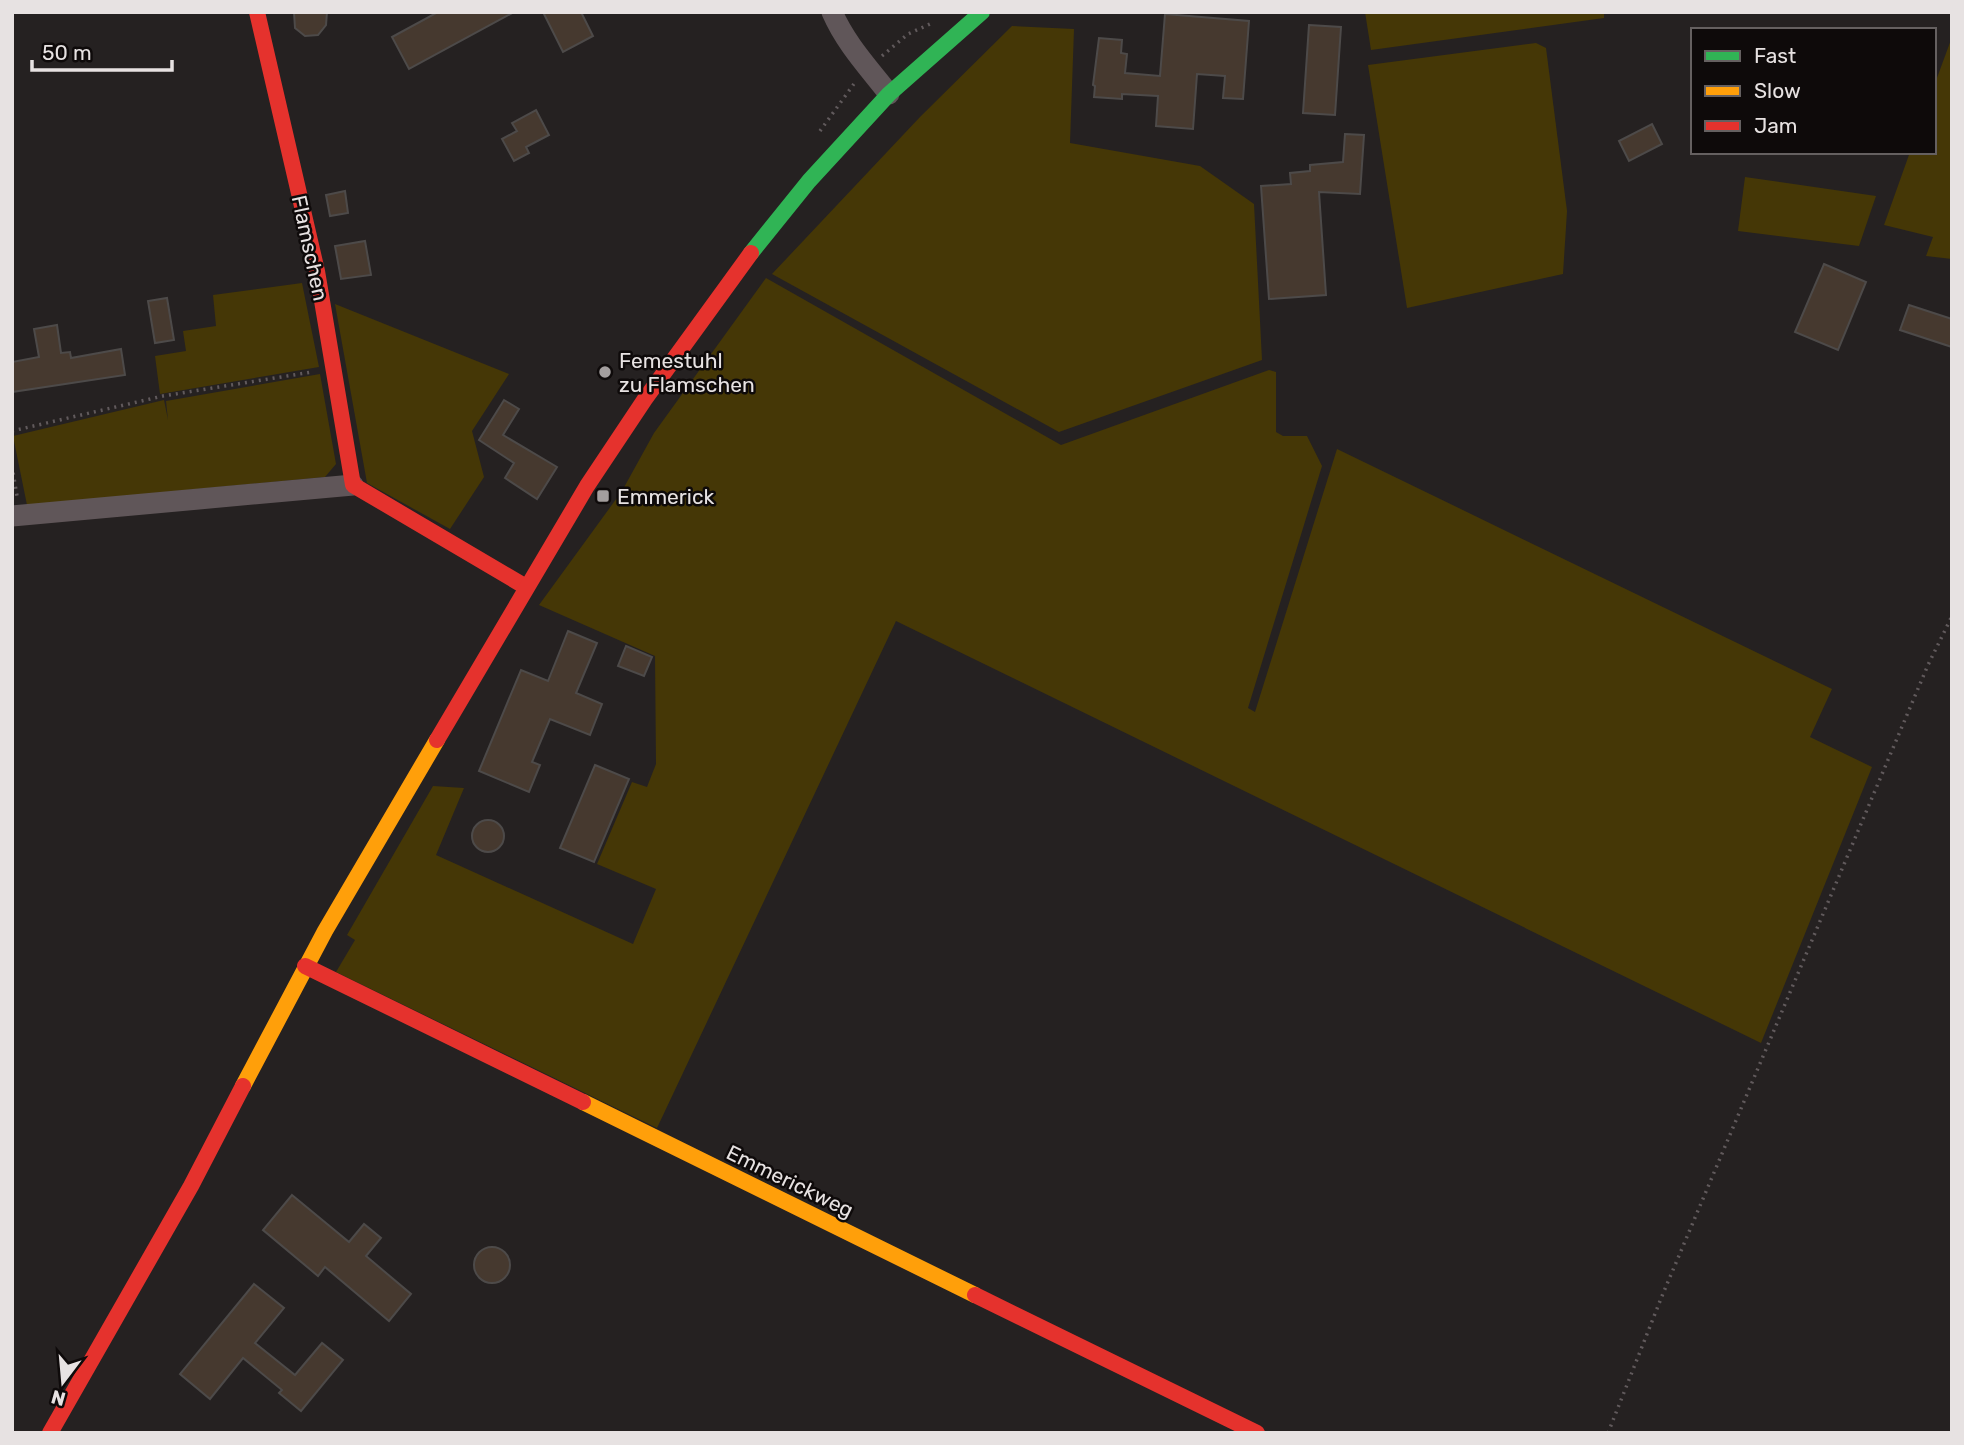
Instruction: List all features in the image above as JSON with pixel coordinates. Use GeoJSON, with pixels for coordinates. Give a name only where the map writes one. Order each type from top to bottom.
{"type":"FeatureCollection","features":[{"type":"Feature","properties":{"kind":"street","name":"Flamschen"},"geometry":{"type":"LineString","coordinates":[[257,12],[317,271],[353,485]]}},
{"type":"Feature","properties":{"kind":"street"},"geometry":{"type":"LineString","coordinates":[[832,12],[841,33],[889,94]]}},
{"type":"Feature","properties":{"kind":"street"},"geometry":{"type":"LineString","coordinates":[[50,1433],[191,1186],[305,966],[587,486],[645,399],[772,225],[808,181],[889,94],[982,12]]}},
{"type":"Feature","properties":{"kind":"street"},"geometry":{"type":"LineString","coordinates":[[16,516],[353,485],[526,587]]}},
{"type":"Feature","properties":{"kind":"street","name":"Emmerickweg"},"geometry":{"type":"LineString","coordinates":[[305,966],[1257,1433]]}},
{"type":"Feature","properties":{"kind":"path"},"geometry":{"type":"LineString","coordinates":[[12,431],[163,396],[317,371]]}},
{"type":"Feature","properties":{"kind":"path"},"geometry":{"type":"LineString","coordinates":[[12,466],[16,516]]}},
{"type":"Feature","properties":{"kind":"path"},"geometry":{"type":"LineString","coordinates":[[1608,1433],[1662,1296],[1923,678],[1952,616]]}},
{"type":"Feature","properties":{"kind":"shaded area"},"geometry":{"type":"Polygon","coordinates":[[[1365,12],[1604,12],[1604,18],[1371,50],[1365,12]]]}},
{"type":"Feature","properties":{"kind":"shaded area"},"geometry":{"type":"Polygon","coordinates":[[[1012,26],[1074,29],[1070,143],[1200,166],[1254,204],[1262,360],[1059,432],[772,274],[920,117],[1012,26]]]}},
{"type":"Feature","properties":{"kind":"shaded area"},"geometry":{"type":"Polygon","coordinates":[[[1952,37],[1952,259],[1926,256],[1933,237],[1884,225],[1909,154],[1936,154],[1936,81],[1952,37]]]}},
{"type":"Feature","properties":{"kind":"shaded area"},"geometry":{"type":"Polygon","coordinates":[[[1536,43],[1546,48],[1567,211],[1563,274],[1407,308],[1368,65],[1536,43]]]}},
{"type":"Feature","properties":{"kind":"shaded area"},"geometry":{"type":"Polygon","coordinates":[[[1745,177],[1876,196],[1859,246],[1738,231],[1745,177]]]}},
{"type":"Feature","properties":{"kind":"shaded area"},"geometry":{"type":"Polygon","coordinates":[[[766,278],[1061,445],[1269,370],[1276,372],[1276,432],[1283,436],[1307,436],[1322,466],[1248,708],[1255,712],[1337,449],[1832,689],[1810,737],[1872,767],[1761,1043],[896,621],[657,1128],[336,972],[355,940],[347,935],[433,786],[464,788],[436,855],[633,944],[656,889],[597,864],[632,782],[647,787],[656,764],[655,656],[539,605],[622,491],[654,433],[766,278]]]}},
{"type":"Feature","properties":{"kind":"shaded area"},"geometry":{"type":"Polygon","coordinates":[[[302,283],[319,367],[160,394],[155,356],[186,351],[183,331],[216,326],[213,295],[302,283]]]}},
{"type":"Feature","properties":{"kind":"shaded area"},"geometry":{"type":"Polygon","coordinates":[[[335,304],[509,374],[472,431],[484,477],[450,529],[367,483],[335,304]]]}},
{"type":"Feature","properties":{"kind":"shaded area"},"geometry":{"type":"Polygon","coordinates":[[[320,374],[336,464],[325,477],[27,505],[13,436],[164,400],[168,420],[166,401],[320,374]]]}},
{"type":"Feature","properties":{"kind":"building"},"geometry":{"type":"Polygon","coordinates":[[[294,12],[327,12],[326,25],[318,35],[305,36],[295,28],[294,12]]]}},
{"type":"Feature","properties":{"kind":"building"},"geometry":{"type":"Polygon","coordinates":[[[438,12],[514,12],[409,69],[392,37],[438,12]]]}},
{"type":"Feature","properties":{"kind":"building"},"geometry":{"type":"Polygon","coordinates":[[[543,12],[581,12],[593,36],[563,52],[543,12]]]}},
{"type":"Feature","properties":{"kind":"building"},"geometry":{"type":"Polygon","coordinates":[[[1165,14],[1249,21],[1243,99],[1223,98],[1225,76],[1197,74],[1193,129],[1156,126],[1158,96],[1122,94],[1122,99],[1094,97],[1099,38],[1122,40],[1121,53],[1127,54],[1125,73],[1160,76],[1165,14]]]}},
{"type":"Feature","properties":{"kind":"building"},"geometry":{"type":"Polygon","coordinates":[[[1309,25],[1341,27],[1335,115],[1303,113],[1309,25]]]}},
{"type":"Feature","properties":{"kind":"building"},"geometry":{"type":"Polygon","coordinates":[[[536,110],[549,135],[526,147],[529,153],[514,161],[502,139],[517,131],[512,123],[536,110]]]}},
{"type":"Feature","properties":{"kind":"building"},"geometry":{"type":"Polygon","coordinates":[[[1652,124],[1662,144],[1629,161],[1619,141],[1652,124]]]}},
{"type":"Feature","properties":{"kind":"building"},"geometry":{"type":"Polygon","coordinates":[[[1345,134],[1364,135],[1360,194],[1319,192],[1326,295],[1269,299],[1261,186],[1291,184],[1290,173],[1310,171],[1310,165],[1343,162],[1345,134]]]}},
{"type":"Feature","properties":{"kind":"building"},"geometry":{"type":"Polygon","coordinates":[[[345,191],[348,213],[330,216],[326,195],[345,191]]]}},
{"type":"Feature","properties":{"kind":"building"},"geometry":{"type":"Polygon","coordinates":[[[365,241],[371,275],[341,279],[335,246],[365,241]]]}},
{"type":"Feature","properties":{"kind":"building"},"geometry":{"type":"Polygon","coordinates":[[[1824,264],[1866,282],[1838,350],[1795,332],[1824,264]]]}},
{"type":"Feature","properties":{"kind":"building"},"geometry":{"type":"Polygon","coordinates":[[[167,298],[174,340],[155,343],[148,301],[167,298]]]}},
{"type":"Feature","properties":{"kind":"building"},"geometry":{"type":"Polygon","coordinates":[[[1909,305],[1952,319],[1952,347],[1900,330],[1909,305]]]}},
{"type":"Feature","properties":{"kind":"building"},"geometry":{"type":"Polygon","coordinates":[[[57,325],[61,353],[70,352],[71,358],[121,349],[125,375],[12,392],[12,362],[39,357],[34,329],[57,325]]]}},
{"type":"Feature","properties":{"kind":"building"},"geometry":{"type":"Polygon","coordinates":[[[504,400],[519,409],[503,435],[557,467],[537,499],[505,478],[514,463],[479,440],[504,400]]]}},
{"type":"Feature","properties":{"kind":"building"},"geometry":{"type":"Polygon","coordinates":[[[568,631],[597,643],[576,693],[602,704],[590,735],[550,719],[532,762],[540,765],[529,792],[479,771],[521,670],[548,681],[568,631]]]}},
{"type":"Feature","properties":{"kind":"building"},"geometry":{"type":"Polygon","coordinates":[[[626,646],[652,657],[644,676],[618,666],[626,646]]]}},
{"type":"Feature","properties":{"kind":"building"},"geometry":{"type":"Polygon","coordinates":[[[595,765],[629,779],[594,862],[560,848],[595,765]]]}},
{"type":"Feature","properties":{"kind":"building"},"geometry":{"type":"Polygon","coordinates":[[[488,820],[500,824],[504,836],[500,848],[488,852],[476,848],[472,836],[476,824],[488,820]]]}},
{"type":"Feature","properties":{"kind":"building"},"geometry":{"type":"Polygon","coordinates":[[[292,1195],[349,1242],[364,1224],[381,1238],[366,1256],[411,1294],[389,1321],[325,1267],[318,1276],[263,1230],[292,1195]]]}},
{"type":"Feature","properties":{"kind":"building"},"geometry":{"type":"Polygon","coordinates":[[[492,1247],[505,1252],[510,1265],[505,1278],[492,1283],[479,1278],[474,1265],[479,1252],[492,1247]]]}},
{"type":"Feature","properties":{"kind":"building"},"geometry":{"type":"Polygon","coordinates":[[[254,1284],[284,1308],[255,1343],[295,1375],[322,1343],[343,1360],[301,1411],[279,1393],[282,1390],[243,1358],[210,1399],[180,1374],[254,1284]]]}},
{"type":"Feature","properties":{"kind":"traffic: fast"},"geometry":{"type":"LineString","coordinates":[[751,253],[809,181],[889,94],[982,12]]}},
{"type":"Feature","properties":{"kind":"traffic: slow"},"geometry":{"type":"LineString","coordinates":[[243,1086],[325,931],[437,740]]}},
{"type":"Feature","properties":{"kind":"traffic: slow"},"geometry":{"type":"LineString","coordinates":[[583,1102],[975,1295]]}},
{"type":"Feature","properties":{"kind":"traffic: jam"},"geometry":{"type":"LineString","coordinates":[[257,12],[317,271],[353,485],[526,587]]}},
{"type":"Feature","properties":{"kind":"traffic: jam"},"geometry":{"type":"LineString","coordinates":[[437,740],[587,486],[645,399],[751,253]]}},
{"type":"Feature","properties":{"kind":"traffic: jam"},"geometry":{"type":"LineString","coordinates":[[305,966],[583,1102]]}},
{"type":"Feature","properties":{"kind":"traffic: jam"},"geometry":{"type":"LineString","coordinates":[[50,1433],[191,1186],[243,1086]]}},
{"type":"Feature","properties":{"kind":"traffic: jam"},"geometry":{"type":"LineString","coordinates":[[975,1295],[1257,1433]]}},
{"type":"Feature","properties":{"kind":"place","name":"Femestuhl zu Flamschen"},"geometry":{"type":"Point","coordinates":[605,372]}},
{"type":"Feature","properties":{"kind":"place","name":"Emmerick"},"geometry":{"type":"Point","coordinates":[603,496]}}]}
